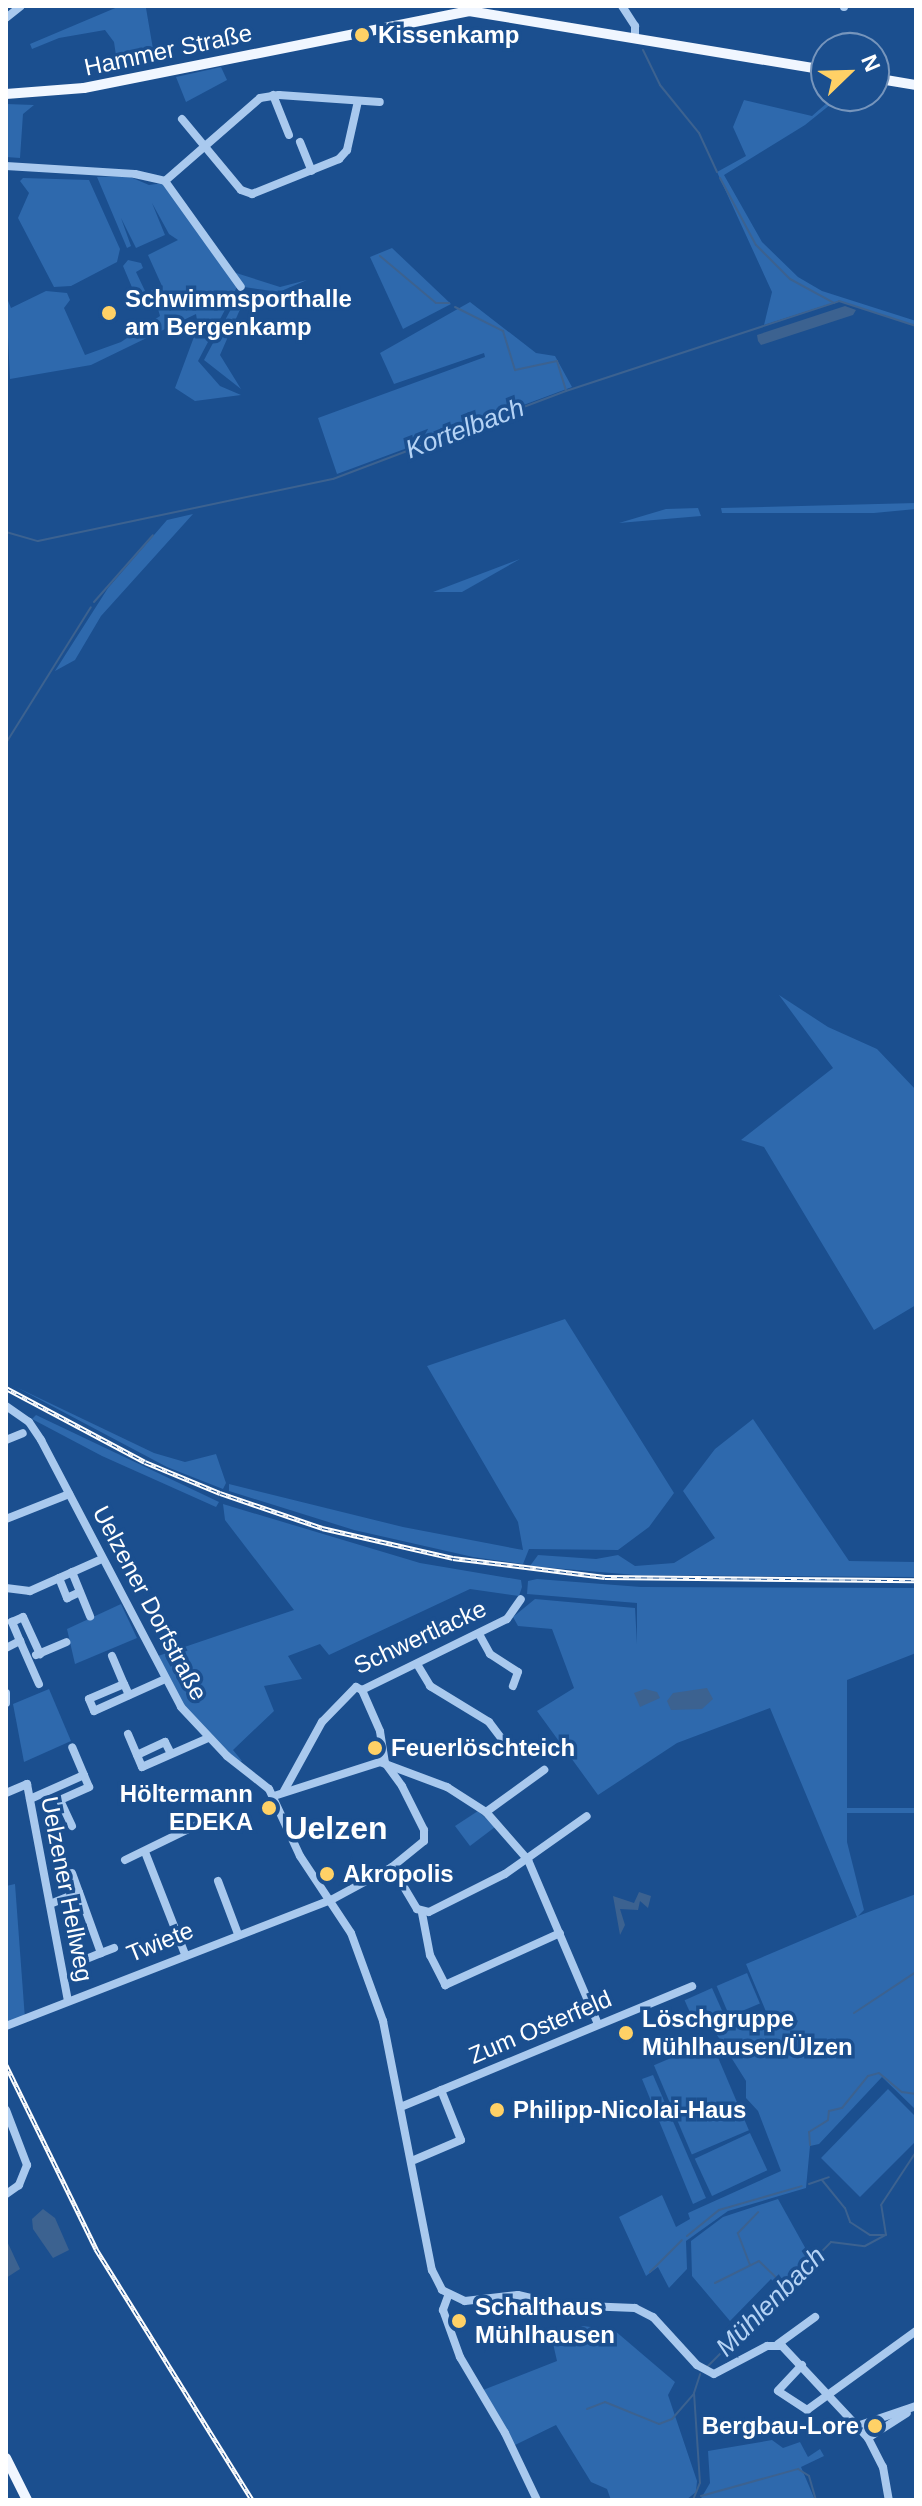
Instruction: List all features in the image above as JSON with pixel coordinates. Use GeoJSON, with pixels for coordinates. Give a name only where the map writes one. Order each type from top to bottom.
{"type":"FeatureCollection","features":[{"type":"Feature","properties":{"kind":"main road","name":"Hammer Straße"},"geometry":{"type":"LineString","coordinates":[[6,94],[84,88],[479,9],[810,67]]}},
{"type":"Feature","properties":{"kind":"main road"},"geometry":{"type":"LineString","coordinates":[[890,81],[916,85]]}},
{"type":"Feature","properties":{"kind":"main road"},"geometry":{"type":"LineString","coordinates":[[6,2458],[27,2500]]}},
{"type":"Feature","properties":{"kind":"street"},"geometry":{"type":"LineString","coordinates":[[6,18],[21,6]]}},
{"type":"Feature","properties":{"kind":"street"},"geometry":{"type":"LineString","coordinates":[[622,6],[635,26],[635,38]]}},
{"type":"Feature","properties":{"kind":"street"},"geometry":{"type":"LineString","coordinates":[[273,95],[289,135]]}},
{"type":"Feature","properties":{"kind":"street"},"geometry":{"type":"LineString","coordinates":[[165,181],[252,103],[273,95],[380,102]]}},
{"type":"Feature","properties":{"kind":"street"},"geometry":{"type":"LineString","coordinates":[[182,119],[203,147],[246,193],[312,171],[344,155],[358,101]]}},
{"type":"Feature","properties":{"kind":"street"},"geometry":{"type":"LineString","coordinates":[[300,142],[312,171]]}},
{"type":"Feature","properties":{"kind":"street"},"geometry":{"type":"LineString","coordinates":[[6,166],[135,174],[165,181],[241,287]]}},
{"type":"Feature","properties":{"kind":"street","name":"Uelzener Dorfstraße"},"geometry":{"type":"LineString","coordinates":[[6,1406],[33,1427],[163,1680],[208,1738],[274,1796],[300,1856],[331,1900],[367,1968],[403,2106],[432,2270],[448,2296]]}},
{"type":"Feature","properties":{"kind":"street"},"geometry":{"type":"LineString","coordinates":[[6,1440],[23,1433]]}},
{"type":"Feature","properties":{"kind":"street"},"geometry":{"type":"LineString","coordinates":[[6,1519],[69,1494]]}},
{"type":"Feature","properties":{"kind":"street"},"geometry":{"type":"LineString","coordinates":[[6,1588],[30,1591],[102,1559]]}},
{"type":"Feature","properties":{"kind":"street"},"geometry":{"type":"LineString","coordinates":[[72,1572],[90,1616]]}},
{"type":"Feature","properties":{"kind":"street"},"geometry":{"type":"LineString","coordinates":[[59,1578],[67,1598],[80,1592]]}},
{"type":"Feature","properties":{"kind":"street","name":"Schwertlacke"},"geometry":{"type":"LineString","coordinates":[[284,1791],[322,1722],[356,1687],[362,1690],[479,1634],[507,1619],[521,1599]]}},
{"type":"Feature","properties":{"kind":"street"},"geometry":{"type":"LineString","coordinates":[[39,1684],[12,1622],[23,1617],[40,1654]]}},
{"type":"Feature","properties":{"kind":"street"},"geometry":{"type":"LineString","coordinates":[[479,1634],[490,1654],[518,1672],[513,1686]]}},
{"type":"Feature","properties":{"kind":"street"},"geometry":{"type":"LineString","coordinates":[[6,1648],[20,1641]]}},
{"type":"Feature","properties":{"kind":"street"},"geometry":{"type":"LineString","coordinates":[[28,1659],[66,1642]]}},
{"type":"Feature","properties":{"kind":"street"},"geometry":{"type":"LineString","coordinates":[[112,1656],[129,1695]]}},
{"type":"Feature","properties":{"kind":"street"},"geometry":{"type":"LineString","coordinates":[[417,1664],[430,1686],[489,1722],[504,1742]]}},
{"type":"Feature","properties":{"kind":"street"},"geometry":{"type":"LineString","coordinates":[[124,1684],[89,1699],[94,1711],[163,1680]]}},
{"type":"Feature","properties":{"kind":"street"},"geometry":{"type":"LineString","coordinates":[[362,1690],[384,1742],[385,1763]]}},
{"type":"Feature","properties":{"kind":"street"},"geometry":{"type":"LineString","coordinates":[[128,1734],[142,1767],[208,1738]]}},
{"type":"Feature","properties":{"kind":"street"},"geometry":{"type":"LineString","coordinates":[[60,1800],[89,1787],[72,1747]]}},
{"type":"Feature","properties":{"kind":"street"},"geometry":{"type":"LineString","coordinates":[[274,1796],[385,1763],[447,1787],[486,1812],[528,1860],[598,2024]]}},
{"type":"Feature","properties":{"kind":"street","name":"Twiete"},"geometry":{"type":"LineString","coordinates":[[6,2026],[185,1954],[331,1900],[392,1867],[426,1837],[402,1786],[385,1763]]}},
{"type":"Feature","properties":{"kind":"street"},"geometry":{"type":"LineString","coordinates":[[486,1812],[544,1770]]}},
{"type":"Feature","properties":{"kind":"street"},"geometry":{"type":"LineString","coordinates":[[30,1799],[84,1775]]}},
{"type":"Feature","properties":{"kind":"street","name":"Uelzener Hellweg"},"geometry":{"type":"LineString","coordinates":[[6,1793],[27,1784],[68,2001]]}},
{"type":"Feature","properties":{"kind":"street"},"geometry":{"type":"LineString","coordinates":[[55,1788],[72,1826]]}},
{"type":"Feature","properties":{"kind":"street"},"geometry":{"type":"LineString","coordinates":[[422,1913],[528,1860],[587,1816]]}},
{"type":"Feature","properties":{"kind":"street"},"geometry":{"type":"LineString","coordinates":[[125,1860],[203,1823]]}},
{"type":"Feature","properties":{"kind":"street"},"geometry":{"type":"LineString","coordinates":[[145,1852],[185,1954]]}},
{"type":"Feature","properties":{"kind":"street"},"geometry":{"type":"LineString","coordinates":[[392,1867],[422,1913],[430,1955],[445,1985],[560,1933]]}},
{"type":"Feature","properties":{"kind":"street"},"geometry":{"type":"LineString","coordinates":[[72,1873],[101,1953]]}},
{"type":"Feature","properties":{"kind":"street"},"geometry":{"type":"LineString","coordinates":[[218,1881],[238,1934]]}},
{"type":"Feature","properties":{"kind":"street"},"geometry":{"type":"LineString","coordinates":[[50,1904],[79,1892]]}},
{"type":"Feature","properties":{"kind":"street"},"geometry":{"type":"LineString","coordinates":[[84,1960],[114,1948]]}},
{"type":"Feature","properties":{"kind":"street","name":"Zum Osterfeld"},"geometry":{"type":"LineString","coordinates":[[403,2106],[692,1986]]}},
{"type":"Feature","properties":{"kind":"street"},"geometry":{"type":"LineString","coordinates":[[414,2160],[461,2140],[441,2090]]}},
{"type":"Feature","properties":{"kind":"street"},"geometry":{"type":"LineString","coordinates":[[6,2110],[27,2165],[19,2185],[6,2194]]}},
{"type":"Feature","properties":{"kind":"street"},"geometry":{"type":"LineString","coordinates":[[537,2500],[505,2433],[460,2357],[443,2310],[448,2296],[469,2301],[518,2295],[561,2305],[635,2308],[653,2317],[697,2365],[714,2374],[778,2344],[815,2317]]}},
{"type":"Feature","properties":{"kind":"street"},"geometry":{"type":"LineString","coordinates":[[802,2365],[778,2391],[807,2410],[916,2331]]}},
{"type":"Feature","properties":{"kind":"street"},"geometry":{"type":"LineString","coordinates":[[778,2344],[802,2365],[868,2438],[883,2467],[889,2500]]}},
{"type":"Feature","properties":{"kind":"street"},"geometry":{"type":"LineString","coordinates":[[857,2426],[916,2407]]}},
{"type":"Feature","properties":{"kind":"street"},"geometry":{"type":"LineString","coordinates":[[868,2438],[916,2407]]}},
{"type":"Feature","properties":{"kind":"shaded area"},"geometry":{"type":"Polygon","coordinates":[[[120,6],[146,8],[153,49],[130,55],[131,65],[118,69],[114,42],[105,30],[59,38],[32,49],[30,44],[120,6]]]}},
{"type":"Feature","properties":{"kind":"shaded area"},"geometry":{"type":"Polygon","coordinates":[[[221,67],[227,80],[186,102],[176,77],[221,67]]]}},
{"type":"Feature","properties":{"kind":"shaded area"},"geometry":{"type":"Polygon","coordinates":[[[744,100],[812,116],[821,112],[724,175],[762,242],[798,277],[822,291],[916,321],[916,326],[839,301],[764,325],[772,292],[717,172],[746,156],[733,127],[744,100]]]}},
{"type":"Feature","properties":{"kind":"shaded area"},"geometry":{"type":"Polygon","coordinates":[[[6,104],[34,105],[23,114],[20,158],[6,157],[6,104]]]}},
{"type":"Feature","properties":{"kind":"shaded area"},"geometry":{"type":"Polygon","coordinates":[[[128,176],[149,185],[163,183],[237,287],[198,361],[220,386],[241,395],[195,401],[175,388],[198,326],[196,314],[91,365],[10,379],[6,296],[11,308],[46,291],[67,293],[70,300],[64,308],[85,355],[121,342],[160,316],[156,302],[139,304],[123,266],[128,260],[141,263],[143,268],[136,272],[146,293],[162,286],[148,255],[178,240],[169,234],[152,203],[165,235],[136,248],[121,218],[131,246],[127,248],[97,177],[128,176]]]}},
{"type":"Feature","properties":{"kind":"shaded area"},"geometry":{"type":"Polygon","coordinates":[[[23,178],[89,180],[120,249],[117,262],[71,286],[54,287],[18,218],[29,193],[20,181],[23,178]]]}},
{"type":"Feature","properties":{"kind":"shaded area"},"geometry":{"type":"Polygon","coordinates":[[[392,248],[451,304],[403,329],[370,257],[392,248]]]}},
{"type":"Feature","properties":{"kind":"shaded area"},"geometry":{"type":"Polygon","coordinates":[[[233,272],[280,287],[307,280],[279,292],[244,287],[233,272]]]}},
{"type":"Feature","properties":{"kind":"shaded area"},"geometry":{"type":"Polygon","coordinates":[[[240,292],[245,298],[220,355],[241,389],[204,360],[240,292]]]}},
{"type":"Feature","properties":{"kind":"shaded area"},"geometry":{"type":"Polygon","coordinates":[[[470,302],[536,353],[555,356],[572,387],[337,474],[318,418],[485,357],[484,353],[394,384],[380,353],[470,302]]]}},
{"type":"Feature","properties":{"kind":"shaded area"},"geometry":{"type":"Polygon","coordinates":[[[845,306],[856,310],[853,315],[761,345],[758,341],[757,335],[845,306]]]}},
{"type":"Feature","properties":{"kind":"shaded area"},"geometry":{"type":"Polygon","coordinates":[[[916,503],[916,509],[874,513],[722,513],[721,508],[916,503]]]}},
{"type":"Feature","properties":{"kind":"shaded area"},"geometry":{"type":"Polygon","coordinates":[[[698,508],[701,516],[619,523],[666,509],[698,508]]]}},
{"type":"Feature","properties":{"kind":"shaded area"},"geometry":{"type":"Polygon","coordinates":[[[193,514],[101,616],[75,660],[55,671],[108,588],[167,520],[193,514]]]}},
{"type":"Feature","properties":{"kind":"shaded area"},"geometry":{"type":"Polygon","coordinates":[[[520,559],[462,592],[433,592],[520,559]]]}},
{"type":"Feature","properties":{"kind":"shaded area"},"geometry":{"type":"Polygon","coordinates":[[[779,995],[828,1027],[877,1049],[916,1090],[916,1305],[874,1330],[764,1147],[741,1140],[833,1068],[779,995]]]}},
{"type":"Feature","properties":{"kind":"shaded area"},"geometry":{"type":"Polygon","coordinates":[[[565,1319],[674,1493],[649,1527],[618,1550],[529,1549],[523,1564],[473,1557],[354,1530],[229,1491],[229,1484],[403,1527],[523,1550],[518,1522],[427,1366],[565,1319]]]}},
{"type":"Feature","properties":{"kind":"shaded area"},"geometry":{"type":"Polygon","coordinates":[[[16,1387],[154,1453],[185,1462],[216,1454],[226,1483],[223,1489],[167,1467],[16,1387]]]}},
{"type":"Feature","properties":{"kind":"shaded area"},"geometry":{"type":"Polygon","coordinates":[[[36,1415],[219,1502],[216,1507],[102,1456],[32,1419],[36,1415]]]}},
{"type":"Feature","properties":{"kind":"shaded area"},"geometry":{"type":"Polygon","coordinates":[[[753,1419],[849,1561],[916,1562],[916,1577],[635,1575],[530,1566],[538,1555],[596,1559],[618,1555],[635,1566],[674,1563],[715,1538],[683,1491],[715,1449],[753,1419]]]}},
{"type":"Feature","properties":{"kind":"shaded area"},"geometry":{"type":"Polygon","coordinates":[[[223,1504],[420,1563],[521,1580],[522,1587],[519,1596],[470,1589],[329,1655],[320,1644],[288,1656],[302,1679],[264,1686],[274,1711],[233,1750],[242,1761],[236,1764],[194,1723],[152,1658],[294,1610],[225,1520],[223,1504]]]}},
{"type":"Feature","properties":{"kind":"shaded area"},"geometry":{"type":"Polygon","coordinates":[[[537,1579],[641,1587],[916,1588],[916,1653],[847,1680],[847,1842],[864,1910],[858,1916],[916,1894],[916,2110],[882,2077],[819,2144],[810,2146],[806,2188],[728,2211],[686,2241],[687,2269],[669,2288],[658,2267],[646,2276],[619,2217],[662,2195],[676,2227],[690,2219],[688,2213],[781,2171],[758,2111],[746,2098],[746,2081],[717,2035],[767,2014],[746,1964],[857,1917],[770,1708],[677,1743],[598,1795],[537,1711],[574,1688],[552,1629],[518,1626],[513,1617],[535,1599],[635,1608],[637,1644],[637,1603],[527,1594],[528,1581],[537,1579]]]}},
{"type":"Feature","properties":{"kind":"shaded area"},"geometry":{"type":"Polygon","coordinates":[[[121,1604],[137,1638],[75,1664],[67,1629],[121,1604]]]}},
{"type":"Feature","properties":{"kind":"shaded area"},"geometry":{"type":"Polygon","coordinates":[[[707,1688],[713,1699],[702,1709],[671,1710],[667,1701],[673,1693],[707,1688]]]}},
{"type":"Feature","properties":{"kind":"shaded area"},"geometry":{"type":"Polygon","coordinates":[[[49,1689],[71,1741],[24,1762],[13,1704],[49,1689]]]}},
{"type":"Feature","properties":{"kind":"shaded area"},"geometry":{"type":"Polygon","coordinates":[[[645,1689],[657,1692],[660,1698],[640,1707],[634,1693],[645,1689]]]}},
{"type":"Feature","properties":{"kind":"shaded area"},"geometry":{"type":"Polygon","coordinates":[[[845,1808],[916,1808],[916,1813],[845,1813],[845,1808]]]}},
{"type":"Feature","properties":{"kind":"shaded area"},"geometry":{"type":"Polygon","coordinates":[[[478,1811],[495,1827],[470,1846],[455,1826],[478,1811]]]}},
{"type":"Feature","properties":{"kind":"shaded area"},"geometry":{"type":"Polygon","coordinates":[[[15,1884],[25,2019],[6,2026],[6,1886],[15,1884]]]}},
{"type":"Feature","properties":{"kind":"shaded area"},"geometry":{"type":"Polygon","coordinates":[[[639,1892],[651,1896],[648,1908],[640,1901],[638,1910],[620,1909],[625,1925],[620,1935],[613,1896],[634,1903],[639,1892]]]}},
{"type":"Feature","properties":{"kind":"shaded area"},"geometry":{"type":"Polygon","coordinates":[[[747,1973],[760,2003],[730,2016],[717,1986],[747,1973]]]}},
{"type":"Feature","properties":{"kind":"shaded area"},"geometry":{"type":"Polygon","coordinates":[[[712,1988],[725,2017],[698,2029],[685,2000],[712,1988]]]}},
{"type":"Feature","properties":{"kind":"shaded area"},"geometry":{"type":"Polygon","coordinates":[[[711,2041],[749,2130],[692,2155],[654,2065],[711,2041]]]}},
{"type":"Feature","properties":{"kind":"shaded area"},"geometry":{"type":"Polygon","coordinates":[[[653,2075],[706,2198],[693,2204],[642,2079],[653,2075]]]}},
{"type":"Feature","properties":{"kind":"shaded area"},"geometry":{"type":"Polygon","coordinates":[[[888,2089],[916,2117],[916,2141],[860,2197],[821,2158],[888,2089]]]}},
{"type":"Feature","properties":{"kind":"shaded area"},"geometry":{"type":"Polygon","coordinates":[[[750,2133],[767,2170],[712,2196],[695,2159],[750,2133]]]}},
{"type":"Feature","properties":{"kind":"shaded area"},"geometry":{"type":"Polygon","coordinates":[[[778,2199],[812,2260],[778,2288],[771,2279],[730,2321],[692,2276],[691,2241],[723,2217],[778,2199]]]}},
{"type":"Feature","properties":{"kind":"shaded area"},"geometry":{"type":"Polygon","coordinates":[[[43,2209],[55,2218],[69,2250],[53,2258],[33,2229],[32,2219],[43,2209]]]}},
{"type":"Feature","properties":{"kind":"shaded area"},"geometry":{"type":"Polygon","coordinates":[[[6,2239],[20,2269],[6,2278],[6,2239]]]}},
{"type":"Feature","properties":{"kind":"shaded area"},"geometry":{"type":"Polygon","coordinates":[[[583,2326],[614,2330],[675,2382],[668,2395],[697,2481],[696,2492],[686,2500],[611,2500],[607,2489],[591,2482],[556,2425],[515,2445],[483,2390],[557,2361],[552,2339],[583,2326]]]}},
{"type":"Feature","properties":{"kind":"shaded area"},"geometry":{"type":"Polygon","coordinates":[[[772,2440],[783,2448],[800,2442],[808,2457],[820,2449],[824,2456],[801,2467],[815,2500],[700,2500],[710,2483],[708,2451],[772,2440]]]}},
{"type":"Feature","properties":{"kind":"waterway"},"geometry":{"type":"LineString","coordinates":[[643,50],[660,85],[699,133],[717,172]]}},
{"type":"Feature","properties":{"kind":"waterway"},"geometry":{"type":"LineString","coordinates":[[720,178],[756,245],[790,279],[834,303]]}},
{"type":"Feature","properties":{"kind":"waterway"},"geometry":{"type":"LineString","coordinates":[[380,256],[436,303],[449,303]]}},
{"type":"Feature","properties":{"kind":"waterway","name":"Kortelbach"},"geometry":{"type":"LineString","coordinates":[[6,532],[38,541],[333,479],[566,391],[839,301],[916,326]]}},
{"type":"Feature","properties":{"kind":"waterway"},"geometry":{"type":"LineString","coordinates":[[455,307],[503,331],[515,370],[557,361],[566,391]]}},
{"type":"Feature","properties":{"kind":"waterway"},"geometry":{"type":"LineString","coordinates":[[94,602],[153,535]]}},
{"type":"Feature","properties":{"kind":"waterway"},"geometry":{"type":"LineString","coordinates":[[6,743],[91,607]]}},
{"type":"Feature","properties":{"kind":"waterway"},"geometry":{"type":"LineString","coordinates":[[854,2013],[916,1972]]}},
{"type":"Feature","properties":{"kind":"waterway"},"geometry":{"type":"LineString","coordinates":[[810,2145],[809,2132],[828,2120],[829,2111],[842,2108],[868,2076],[879,2073],[902,2092],[916,2094]]}},
{"type":"Feature","properties":{"kind":"waterway","name":"Mühlenbach"},"geometry":{"type":"LineString","coordinates":[[707,2367],[831,2242],[865,2246],[886,2235],[881,2205],[916,2152]]}},
{"type":"Feature","properties":{"kind":"waterway"},"geometry":{"type":"LineString","coordinates":[[809,2184],[829,2177]]}},
{"type":"Feature","properties":{"kind":"waterway"},"geometry":{"type":"LineString","coordinates":[[822,2180],[845,2208],[850,2222],[870,2235],[884,2235]]}},
{"type":"Feature","properties":{"kind":"waterway"},"geometry":{"type":"LineString","coordinates":[[687,2236],[719,2210],[802,2186]]}},
{"type":"Feature","properties":{"kind":"waterway"},"geometry":{"type":"LineString","coordinates":[[750,2265],[738,2233],[758,2212]]}},
{"type":"Feature","properties":{"kind":"waterway"},"geometry":{"type":"LineString","coordinates":[[650,2272],[682,2240]]}},
{"type":"Feature","properties":{"kind":"waterway"},"geometry":{"type":"LineString","coordinates":[[715,2283],[759,2261],[785,2286]]}},
{"type":"Feature","properties":{"kind":"waterway","name":"Mühlenbach"},"geometry":{"type":"LineString","coordinates":[[693,2500],[700,2483],[694,2393],[700,2374]]}},
{"type":"Feature","properties":{"kind":"waterway"},"geometry":{"type":"LineString","coordinates":[[587,2409],[605,2402],[659,2424],[672,2419],[694,2394]]}},
{"type":"Feature","properties":{"kind":"waterway"},"geometry":{"type":"LineString","coordinates":[[701,2496],[798,2469],[809,2476],[816,2500]]}},
{"type":"Feature","properties":{"kind":"railway"},"geometry":{"type":"LineString","coordinates":[[6,1388],[145,1462],[220,1493],[322,1528],[453,1558],[605,1577],[916,1580]]}},
{"type":"Feature","properties":{"kind":"railway"},"geometry":{"type":"LineString","coordinates":[[6,2065],[96,2249],[252,2500]]}},
{"type":"Feature","properties":{"kind":"place","name":"Kissenkamp"},"geometry":{"type":"Point","coordinates":[362,35]}},
{"type":"Feature","properties":{"kind":"place","name":"Schwimmsporthalle am Bergenkamp"},"geometry":{"type":"Point","coordinates":[109,313]}},
{"type":"Feature","properties":{"kind":"place","name":"Feuerlöschteich"},"geometry":{"type":"Point","coordinates":[375,1748]}},
{"type":"Feature","properties":{"kind":"place","name":"Höltermann EDEKA"},"geometry":{"type":"Point","coordinates":[269,1808]}},
{"type":"Feature","properties":{"kind":"place","name":"Akropolis"},"geometry":{"type":"Point","coordinates":[327,1874]}},
{"type":"Feature","properties":{"kind":"place","name":"Löschgruppe Mühlhausen/Ülzen"},"geometry":{"type":"Point","coordinates":[626,2033]}},
{"type":"Feature","properties":{"kind":"place","name":"Philipp-Nicolai-Haus"},"geometry":{"type":"Point","coordinates":[497,2110]}},
{"type":"Feature","properties":{"kind":"place","name":"Schalthaus Mühlhausen"},"geometry":{"type":"Point","coordinates":[459,2321]}},
{"type":"Feature","properties":{"kind":"place","name":"Bergbau-Lore"},"geometry":{"type":"Point","coordinates":[875,2426]}},
{"type":"Feature","properties":{"kind":"district","name":"Uelzen"},"geometry":{"type":"Point","coordinates":[336,1828]}}]}
